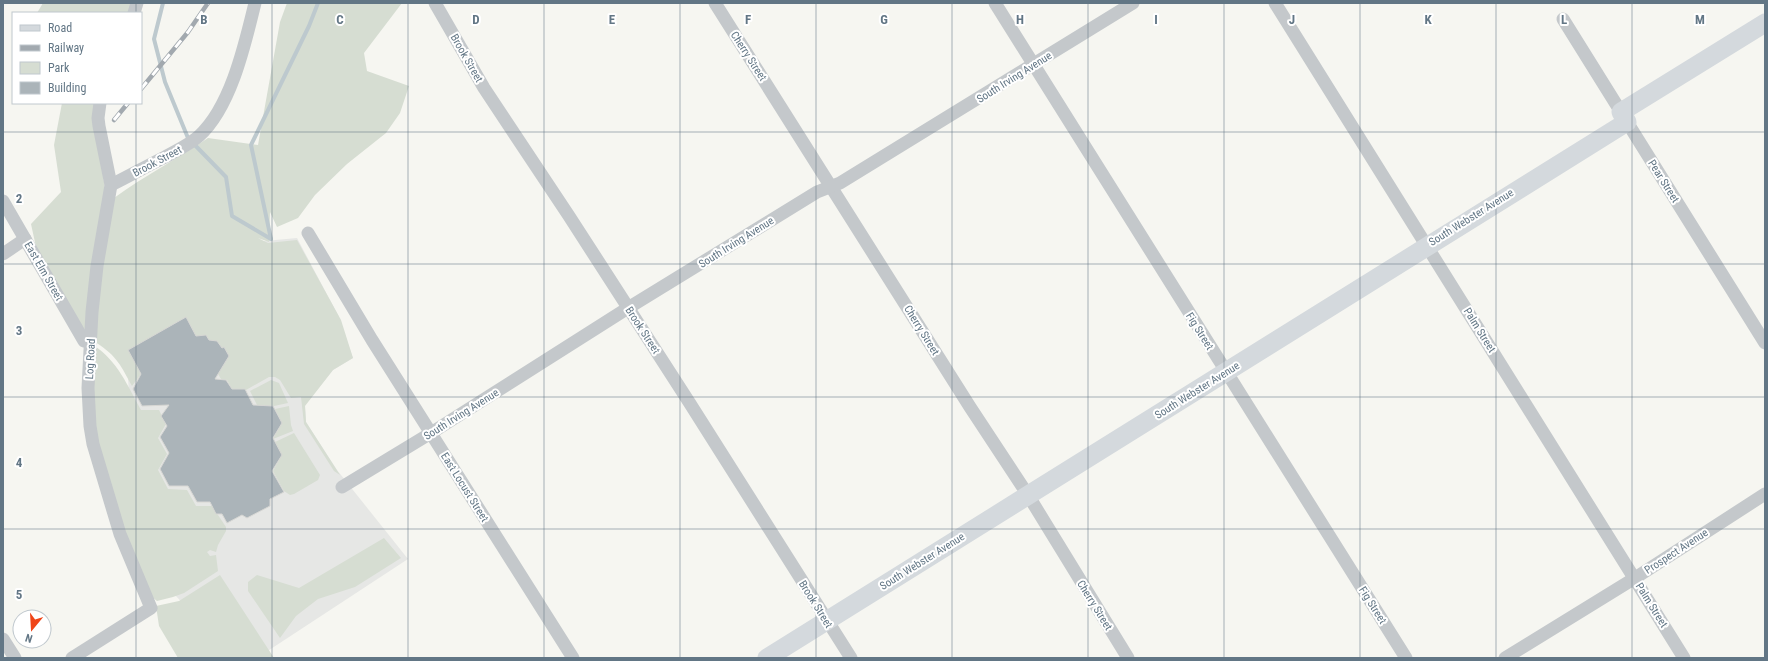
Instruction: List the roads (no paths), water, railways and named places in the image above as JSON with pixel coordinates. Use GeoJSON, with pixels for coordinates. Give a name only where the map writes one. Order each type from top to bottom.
{"type":"FeatureCollection","features":[{"type":"Feature","properties":{"kind":"street","name":"Brook Street"},"geometry":{"type":"LineString","coordinates":[[111,185],[185,146],[205,129],[221,106],[232,81],[246,40],[255,3]]}},
{"type":"Feature","properties":{"kind":"street","name":"Brook Street"},"geometry":{"type":"LineString","coordinates":[[435,3],[484,88],[771,530],[851,658]]}},
{"type":"Feature","properties":{"kind":"street","name":"Cherry Street"},"geometry":{"type":"LineString","coordinates":[[715,3],[833,187],[970,407],[1028,495],[1128,658]]}},
{"type":"Feature","properties":{"kind":"street","name":"Fig Street"},"geometry":{"type":"LineString","coordinates":[[995,3],[1406,658]]}},
{"type":"Feature","properties":{"kind":"street","name":"South Irving Avenue"},"geometry":{"type":"LineString","coordinates":[[342,487],[432,433],[628,308],[817,192],[833,187],[1133,3]]}},
{"type":"Feature","properties":{"kind":"street","name":"Palm Street"},"geometry":{"type":"LineString","coordinates":[[1275,3],[1684,658]]}},
{"type":"Feature","properties":{"kind":"street","name":"Pear Street"},"geometry":{"type":"LineString","coordinates":[[1563,20],[1765,343]]}},
{"type":"Feature","properties":{"kind":"street","name":"South Webster Avenue"},"geometry":{"type":"LineString","coordinates":[[767,658],[1226,372],[1426,245],[1765,24]]}},
{"type":"Feature","properties":{"kind":"street","name":"Log Road"},"geometry":{"type":"LineString","coordinates":[[72,658],[151,608],[120,534],[93,444],[90,426],[88,388],[92,312],[97,266],[111,185],[99,126],[98,118],[100,104]]}},
{"type":"Feature","properties":{"kind":"street","name":"East Elm Street"},"geometry":{"type":"LineString","coordinates":[[3,202],[84,341]]}},
{"type":"Feature","properties":{"kind":"street","name":"East Locust Street"},"geometry":{"type":"LineString","coordinates":[[308,232],[372,340],[573,658]]}},
{"type":"Feature","properties":{"kind":"street"},"geometry":{"type":"LineString","coordinates":[[3,254],[25,239]]}},
{"type":"Feature","properties":{"kind":"street","name":"Prospect Avenue"},"geometry":{"type":"LineString","coordinates":[[1505,658],[1635,578],[1765,494]]}},
{"type":"Feature","properties":{"kind":"street"},"geometry":{"type":"LineString","coordinates":[[3,640],[15,658]]}},
{"type":"Feature","properties":{"kind":"waterway"},"geometry":{"type":"LineString","coordinates":[[163,3],[154,39],[165,82],[188,138],[226,177],[232,216],[271,239]]}},
{"type":"Feature","properties":{"kind":"waterway"},"geometry":{"type":"LineString","coordinates":[[271,239],[251,145],[309,26],[318,3]]}},
{"type":"Feature","properties":{"kind":"railway"},"geometry":{"type":"LineString","coordinates":[[142,88],[188,32],[208,3]]}},
{"type":"Feature","properties":{"kind":"railway"},"geometry":{"type":"LineString","coordinates":[[114,120],[127,104]]}}]}
